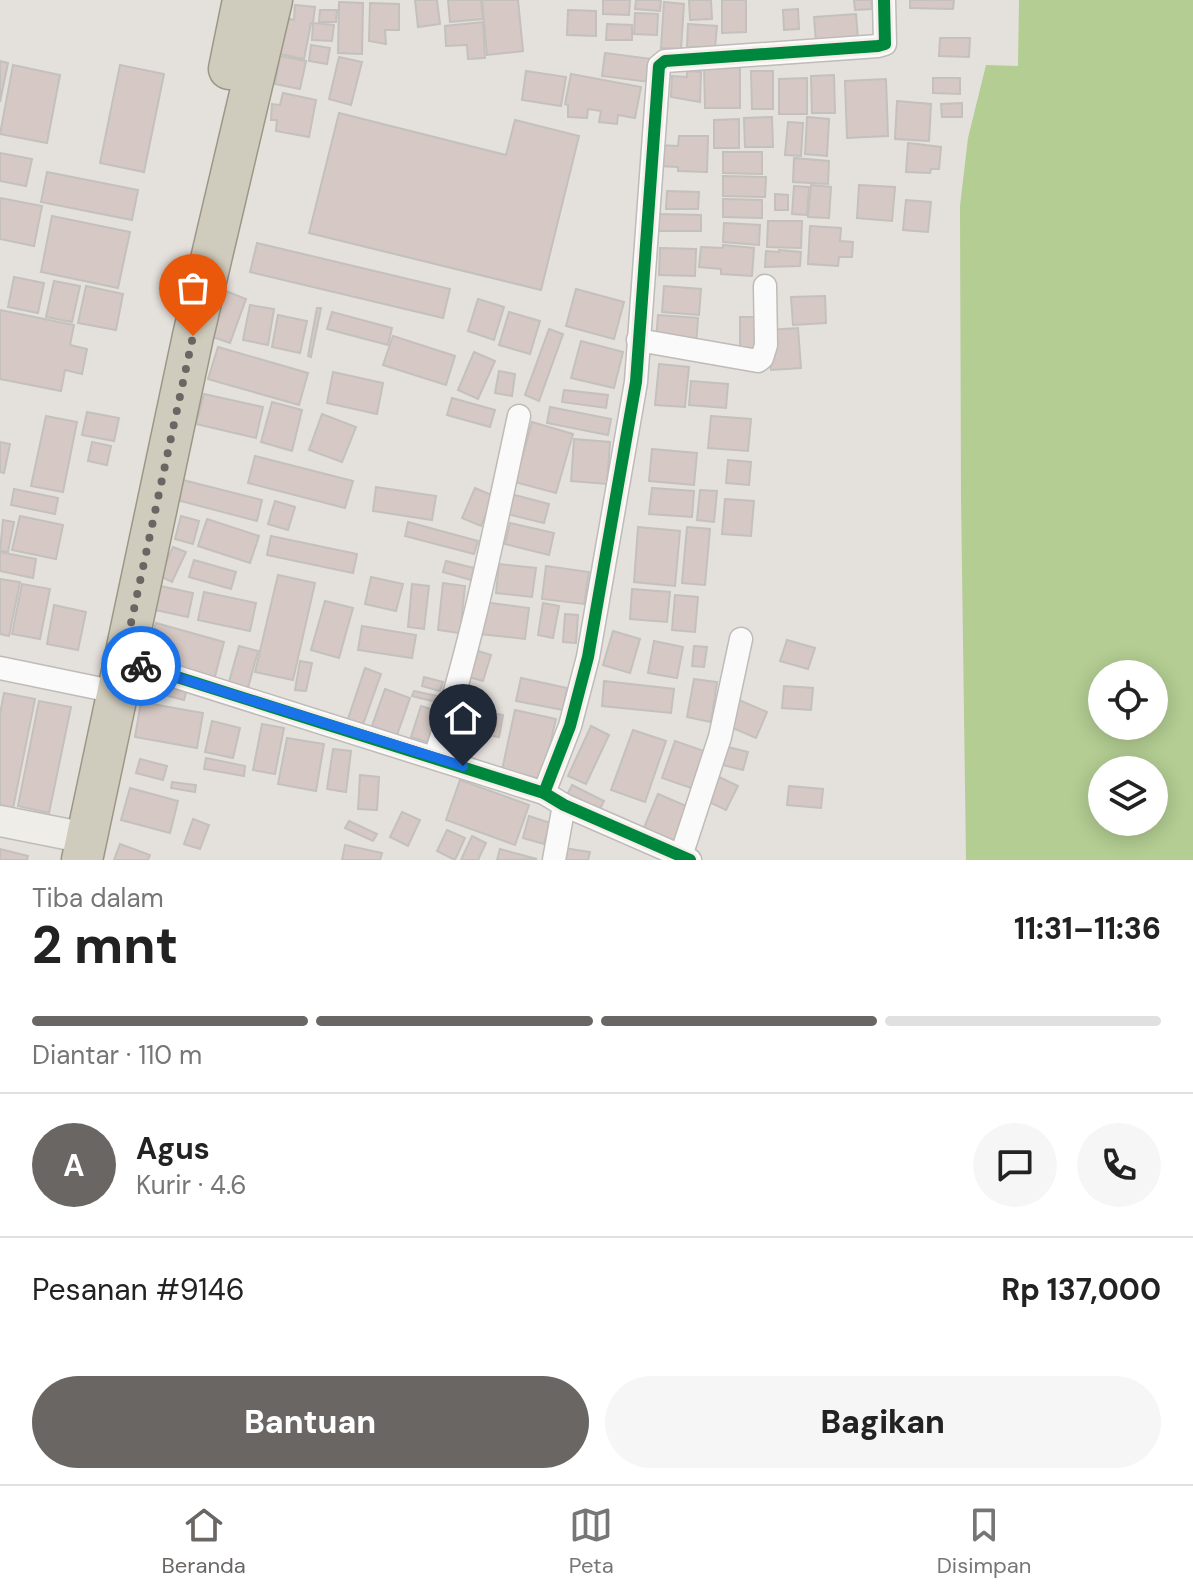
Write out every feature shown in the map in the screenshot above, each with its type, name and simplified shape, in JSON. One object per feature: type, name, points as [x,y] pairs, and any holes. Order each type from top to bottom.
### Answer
[{"type":"highway","points":[[74,848],[110,674],[171,327],[258,2]]},
{"type":"street","points":[[544,793],[573,716],[588,657],[629,427],[636,382],[659,66],[665,61],[885,44],[884,0]]},
{"type":"street","points":[[638,340],[758,361],[766,345],[765,286]]},
{"type":"street","points":[[435,757],[483,587],[519,416]]},
{"type":"street","points":[[0,668],[110,674],[435,757],[544,793],[564,805],[686,858],[720,737],[741,639]]},
{"type":"street","points":[[554,860],[564,805]]},
{"type":"street","points":[[0,821],[74,848]]},
{"type":"shaded area","points":[[1019,0],[1193,0],[1193,860],[966,860],[960,206],[968,138],[986,65],[1018,66]]},
{"type":"building","points":[[415,0],[437,0],[440,24],[418,27]]},
{"type":"building","points":[[448,0],[481,0],[483,19],[450,22]]},
{"type":"building","points":[[482,0],[518,0],[523,51],[487,55]]},
{"type":"building","points":[[603,0],[630,0],[629,15],[603,14]]},
{"type":"building","points":[[636,0],[661,0],[660,11],[635,9]]},
{"type":"building","points":[[689,0],[711,0],[712,19],[690,20]]},
{"type":"building","points":[[722,0],[746,0],[746,32],[722,33]]},
{"type":"building","points":[[854,0],[871,0],[872,9],[855,10]]},
{"type":"building","points":[[910,0],[954,0],[953,9],[910,8]]},
{"type":"building","points":[[339,2],[363,3],[362,54],[338,53]]},
{"type":"building","points":[[664,2],[684,4],[681,49],[661,48]]},
{"type":"building","points":[[370,3],[399,4],[399,30],[385,30],[386,44],[369,41]]},
{"type":"building","points":[[295,5],[315,7],[304,59],[270,52],[277,16],[294,20]]},
{"type":"building","points":[[798,9],[799,29],[784,30],[783,10]]},
{"type":"building","points":[[320,10],[337,10],[336,22],[319,22]]},
{"type":"building","points":[[568,10],[596,11],[596,36],[567,35]]},
{"type":"building","points":[[635,13],[658,14],[657,35],[634,34]]},
{"type":"building","points":[[856,14],[858,39],[816,42],[814,17]]},
{"type":"building","points":[[483,22],[485,58],[468,59],[467,45],[446,46],[445,26]]},
{"type":"building","points":[[313,23],[334,25],[332,41],[312,40]]},
{"type":"building","points":[[607,24],[632,25],[632,40],[606,40]]},
{"type":"building","points":[[688,24],[717,26],[715,48],[687,47]]},
{"type":"building","points":[[940,38],[970,38],[969,57],[939,56]]},
{"type":"building","points":[[311,45],[330,48],[327,64],[309,61]]},
{"type":"building","points":[[605,53],[652,59],[649,82],[602,76]]},
{"type":"building","points":[[280,56],[306,61],[300,89],[275,84]]},
{"type":"building","points":[[339,57],[362,62],[351,105],[329,99]]},
{"type":"building","points":[[0,61],[8,63],[0,102]]},
{"type":"building","points":[[13,65],[60,75],[47,143],[0,134]]},
{"type":"building","points":[[120,65],[164,74],[144,172],[100,163]]},
{"type":"building","points":[[704,65],[740,65],[740,108],[705,108]]},
{"type":"building","points":[[526,71],[566,77],[561,106],[522,100]]},
{"type":"building","points":[[687,71],[701,72],[700,102],[671,97],[672,76],[687,77]]},
{"type":"building","points":[[751,71],[773,71],[773,109],[752,109]]},
{"type":"building","points":[[571,74],[641,87],[635,118],[618,115],[617,124],[599,122],[601,111],[588,109],[587,118],[568,117],[568,105],[565,104]]},
{"type":"building","points":[[834,75],[835,113],[812,113],[811,76]]},
{"type":"building","points":[[807,78],[807,114],[779,114],[779,79]]},
{"type":"building","points":[[933,78],[960,78],[960,94],[933,93]]},
{"type":"building","points":[[886,79],[888,136],[847,138],[845,81]]},
{"type":"building","points":[[283,93],[316,100],[309,137],[276,131],[277,120],[271,120],[272,104],[280,105]]},
{"type":"building","points":[[897,101],[931,104],[929,141],[895,139]]},
{"type":"building","points":[[962,103],[962,117],[942,117],[941,104]]},
{"type":"building","points":[[339,113],[506,155],[515,120],[579,136],[541,290],[309,233]]},
{"type":"building","points":[[772,117],[773,147],[745,147],[744,118]]},
{"type":"building","points":[[807,117],[829,119],[827,156],[805,154]]},
{"type":"building","points":[[739,119],[739,148],[714,148],[714,120]]},
{"type":"building","points":[[788,122],[803,123],[801,156],[785,155]]},
{"type":"building","points":[[679,136],[708,136],[707,172],[678,171],[678,167],[659,166],[659,145],[678,146]]},
{"type":"building","points":[[908,143],[941,147],[939,169],[931,169],[930,173],[906,172]]},
{"type":"building","points":[[723,152],[762,152],[762,174],[723,173]]},
{"type":"building","points":[[0,153],[32,159],[26,186],[0,181]]},
{"type":"building","points":[[794,158],[829,161],[828,184],[793,182]]},
{"type":"building","points":[[47,172],[138,190],[132,220],[41,202]]},
{"type":"building","points":[[723,176],[766,177],[765,197],[723,196]]},
{"type":"building","points":[[811,185],[831,187],[829,218],[808,217]]},
{"type":"building","points":[[859,185],[895,187],[892,221],[857,218]]},
{"type":"building","points":[[794,186],[809,187],[807,215],[792,214]]},
{"type":"building","points":[[667,191],[699,192],[698,209],[666,209]]},
{"type":"building","points":[[775,194],[788,195],[788,210],[775,210]]},
{"type":"building","points":[[0,198],[42,206],[34,246],[0,239]]},
{"type":"building","points":[[723,199],[762,200],[762,218],[723,217]]},
{"type":"building","points":[[906,200],[931,202],[928,232],[903,230]]},
{"type":"building","points":[[657,214],[701,215],[701,231],[656,231]]},
{"type":"building","points":[[52,216],[130,232],[118,288],[41,272]]},
{"type":"building","points":[[768,221],[802,221],[801,248],[767,247]]},
{"type":"building","points":[[724,223],[760,225],[759,245],[723,242]]},
{"type":"building","points":[[810,226],[841,228],[840,241],[853,242],[852,257],[839,257],[838,266],[808,264]]},
{"type":"building","points":[[257,243],[450,289],[443,318],[250,272]]},
{"type":"building","points":[[723,245],[754,248],[752,276],[721,274],[721,269],[699,267],[701,247],[723,248]]},
{"type":"building","points":[[660,248],[696,249],[695,276],[659,275]]},
{"type":"building","points":[[766,251],[801,252],[800,266],[765,267]]},
{"type":"building","points":[[14,277],[44,283],[38,313],[8,307]]},
{"type":"building","points":[[54,281],[80,286],[72,322],[46,317]]},
{"type":"building","points":[[86,286],[123,294],[116,330],[78,323]]},
{"type":"building","points":[[664,286],[701,289],[699,315],[662,312]]},
{"type":"building","points":[[221,289],[246,299],[230,343],[204,334]]},
{"type":"building","points":[[576,289],[624,302],[614,339],[566,326]]},
{"type":"building","points":[[825,296],[826,323],[793,325],[791,297]]},
{"type":"building","points":[[478,299],[504,307],[494,340],[468,331]]},
{"type":"building","points":[[250,305],[274,309],[268,345],[243,340]]},
{"type":"building","points":[[317,308],[321,308],[311,357],[308,356]]},
{"type":"building","points":[[0,310],[74,325],[70,345],[87,349],[82,374],[65,370],[61,391],[0,379]]},
{"type":"building","points":[[332,312],[392,328],[388,345],[327,329]]},
{"type":"building","points":[[509,312],[540,321],[530,354],[499,345]]},
{"type":"building","points":[[278,315],[307,321],[300,353],[272,347]]},
{"type":"building","points":[[658,315],[698,318],[696,345],[656,341]]},
{"type":"building","points":[[740,317],[760,317],[760,349],[740,348]]},
{"type":"building","points":[[798,328],[801,368],[771,370],[768,330]]},
{"type":"building","points":[[549,329],[563,334],[539,401],[525,395]]},
{"type":"building","points":[[393,336],[455,356],[446,385],[383,365]]},
{"type":"building","points":[[581,341],[623,352],[614,388],[571,378]]},
{"type":"building","points":[[218,347],[308,373],[299,405],[208,379]]},
{"type":"building","points":[[474,352],[495,361],[478,399],[458,390]]},
{"type":"building","points":[[659,364],[689,367],[685,407],[655,405]]},
{"type":"building","points":[[499,371],[515,374],[512,396],[495,393]]},
{"type":"building","points":[[333,372],[383,383],[377,414],[327,403]]},
{"type":"building","points":[[691,381],[728,384],[726,408],[689,405]]},
{"type":"building","points":[[564,390],[608,395],[606,408],[562,402]]},
{"type":"building","points":[[204,394],[263,407],[256,438],[196,424]]},
{"type":"building","points":[[452,398],[495,410],[490,427],[447,415]]},
{"type":"building","points":[[272,402],[302,410],[292,451],[261,442]]},
{"type":"building","points":[[550,407],[611,419],[608,435],[547,423]]},
{"type":"building","points":[[87,412],[119,418],[114,441],[82,435]]},
{"type":"building","points":[[322,414],[356,427],[342,462],[309,450]]},
{"type":"building","points":[[46,416],[77,422],[63,492],[31,486]]},
{"type":"building","points":[[711,416],[751,419],[748,451],[708,448]]},
{"type":"building","points":[[532,422],[573,434],[556,493],[515,482]]},
{"type":"building","points":[[574,439],[610,442],[607,484],[571,481]]},
{"type":"building","points":[[0,442],[10,444],[4,473],[0,472]]},
{"type":"building","points":[[92,442],[111,446],[107,465],[88,461]]},
{"type":"building","points":[[652,449],[697,453],[694,485],[649,481]]},
{"type":"building","points":[[255,456],[353,481],[345,508],[248,483]]},
{"type":"building","points":[[728,460],[751,462],[749,485],[726,483]]},
{"type":"building","points":[[183,480],[262,500],[257,521],[177,500]]},
{"type":"building","points":[[376,487],[436,496],[432,520],[373,511]]},
{"type":"building","points":[[475,488],[494,496],[481,526],[462,518]]},
{"type":"building","points":[[652,488],[694,491],[692,517],[649,514]]},
{"type":"building","points":[[14,489],[58,498],[55,514],[11,505]]},
{"type":"building","points":[[700,490],[717,491],[714,522],[697,520]]},
{"type":"building","points":[[511,494],[549,504],[544,523],[507,514]]},
{"type":"building","points":[[725,499],[754,501],[751,536],[722,534]]},
{"type":"building","points":[[275,501],[295,507],[288,530],[268,524]]},
{"type":"building","points":[[20,516],[63,525],[56,559],[12,550]]},
{"type":"building","points":[[181,516],[199,521],[193,544],[175,539]]},
{"type":"building","points":[[207,519],[259,536],[250,563],[198,546]]},
{"type":"building","points":[[3,520],[14,522],[8,552],[0,551]]},
{"type":"building","points":[[408,522],[478,541],[474,554],[405,536]]},
{"type":"building","points":[[510,523],[554,533],[549,555],[505,544]]},
{"type":"building","points":[[638,527],[680,531],[675,586],[634,582]]},
{"type":"building","points":[[687,527],[710,529],[705,585],[682,583]]},
{"type":"building","points":[[271,536],[357,554],[353,573],[267,555]]},
{"type":"building","points":[[173,547],[186,552],[172,582],[160,576]]},
{"type":"building","points":[[0,552],[36,559],[33,578],[0,571]]},
{"type":"building","points":[[194,560],[236,572],[231,589],[189,577]]},
{"type":"building","points":[[446,561],[474,568],[471,580],[443,572]]},
{"type":"building","points":[[499,564],[536,568],[532,597],[496,593]]},
{"type":"building","points":[[546,566],[589,572],[584,604],[542,599]]},
{"type":"building","points":[[278,575],[315,583],[293,680],[255,672]]},
{"type":"building","points":[[371,577],[403,584],[396,611],[365,604]]},
{"type":"building","points":[[0,579],[20,582],[9,636],[0,634]]},
{"type":"building","points":[[443,583],[465,586],[460,633],[438,630]]},
{"type":"building","points":[[22,584],[50,589],[40,639],[12,634]]},
{"type":"building","points":[[151,584],[193,593],[188,617],[146,608]]},
{"type":"building","points":[[412,584],[429,586],[424,629],[408,627]]},
{"type":"building","points":[[632,589],[670,592],[667,622],[630,619]]},
{"type":"building","points":[[204,592],[256,603],[250,631],[198,620]]},
{"type":"building","points":[[675,595],[698,597],[695,632],[672,630]]},
{"type":"building","points":[[325,601],[353,608],[339,658],[311,650]]},
{"type":"building","points":[[483,602],[529,608],[525,639],[480,634]]},
{"type":"building","points":[[543,603],[559,606],[553,638],[538,635]]},
{"type":"building","points":[[54,605],[86,612],[78,650],[47,644]]},
{"type":"building","points":[[565,614],[578,615],[576,643],[563,642]]},
{"type":"building","points":[[156,623],[224,642],[214,680],[145,661]]},
{"type":"building","points":[[362,626],[416,635],[412,658],[358,650]]},
{"type":"building","points":[[613,631],[640,639],[630,673],[603,665]]},
{"type":"building","points":[[787,640],[815,648],[808,669],[780,661]]},
{"type":"building","points":[[654,641],[683,647],[677,678],[648,673]]},
{"type":"building","points":[[239,646],[258,651],[246,695],[227,689]]},
{"type":"building","points":[[694,646],[707,647],[704,667],[692,666]]},
{"type":"building","points":[[478,651],[491,655],[483,681],[469,677]]},
{"type":"building","points":[[300,661],[312,663],[306,691],[295,690]]},
{"type":"building","points":[[365,668],[381,674],[361,730],[346,725]]},
{"type":"building","points":[[424,677],[443,682],[440,691],[422,686]]},
{"type":"building","points":[[144,678],[187,689],[184,700],[141,689]]},
{"type":"building","points":[[521,678],[567,688],[563,710],[516,701]]},
{"type":"building","points":[[694,679],[717,682],[711,722],[687,717]]},
{"type":"building","points":[[604,681],[674,689],[671,713],[602,706]]},
{"type":"building","points":[[784,686],[813,688],[811,710],[782,708]]},
{"type":"building","points":[[460,688],[482,693],[467,750],[444,744]]},
{"type":"building","points":[[385,689],[410,698],[397,735],[372,726]]},
{"type":"building","points":[[414,691],[442,697],[440,703],[412,696]]},
{"type":"building","points":[[4,693],[35,699],[13,808],[0,806],[0,714]]},
{"type":"building","points":[[739,700],[767,712],[756,738],[728,726]]},
{"type":"building","points":[[39,701],[71,707],[49,813],[18,806]]},
{"type":"building","points":[[141,702],[203,713],[197,748],[135,737]]},
{"type":"building","points":[[421,706],[440,712],[430,743],[411,737]]},
{"type":"building","points":[[515,710],[556,719],[542,779],[502,770]]},
{"type":"building","points":[[485,712],[503,715],[499,737],[481,734]]},
{"type":"building","points":[[212,721],[240,728],[233,758],[205,752]]},
{"type":"building","points":[[262,724],[284,728],[275,774],[253,770]]},
{"type":"building","points":[[591,726],[609,735],[586,784],[568,776]]},
{"type":"building","points":[[633,730],[666,741],[645,802],[611,790]]},
{"type":"building","points":[[287,738],[324,744],[316,791],[278,784]]},
{"type":"building","points":[[675,741],[704,751],[691,788],[662,778]]},
{"type":"building","points":[[720,745],[748,752],[743,770],[715,763]]},
{"type":"building","points":[[333,749],[351,751],[346,792],[327,789]]},
{"type":"building","points":[[206,758],[245,766],[244,776],[204,769]]},
{"type":"building","points":[[140,759],[167,766],[163,780],[136,773]]},
{"type":"building","points":[[360,775],[379,777],[377,810],[358,809]]},
{"type":"building","points":[[719,777],[738,786],[726,810],[707,801]]},
{"type":"building","points":[[460,780],[529,805],[515,845],[446,820]]},
{"type":"building","points":[[172,782],[196,785],[195,792],[171,788]]},
{"type":"building","points":[[572,785],[604,801],[598,813],[566,797]]},
{"type":"building","points":[[789,786],[823,789],[821,808],[787,805]]},
{"type":"building","points":[[130,788],[178,801],[170,833],[121,820]]},
{"type":"building","points":[[658,794],[691,808],[676,843],[643,830]]},
{"type":"building","points":[[402,812],[420,820],[408,846],[390,837]]},
{"type":"building","points":[[529,816],[550,823],[544,844],[523,838]]},
{"type":"building","points":[[193,819],[209,825],[200,849],[184,844]]},
{"type":"building","points":[[349,821],[377,834],[373,841],[345,828]]},
{"type":"building","points":[[447,830],[465,838],[455,860],[437,851]]},
{"type":"building","points":[[472,836],[486,843],[478,860],[461,860]]},
{"type":"building","points":[[120,844],[150,855],[148,860],[114,860]]},
{"type":"building","points":[[345,845],[382,853],[380,860],[342,860]]},
{"type":"building","points":[[564,848],[590,852],[588,860],[563,860]]},
{"type":"building","points":[[0,849],[28,856],[27,860],[0,860]]},
{"type":"building","points":[[500,849],[537,859],[497,860]]},
{"type":"cycle path","points":[[544,793],[570,726],[588,657],[636,382],[659,66],[665,61],[885,44],[884,0]]},
{"type":"cycle path","points":[[123,660],[544,793],[564,805],[690,860]]},
{"type":"way so far","points":[[141,666],[123,660],[193,336]]},
{"type":"route","points":[[141,666],[463,766]]}]
